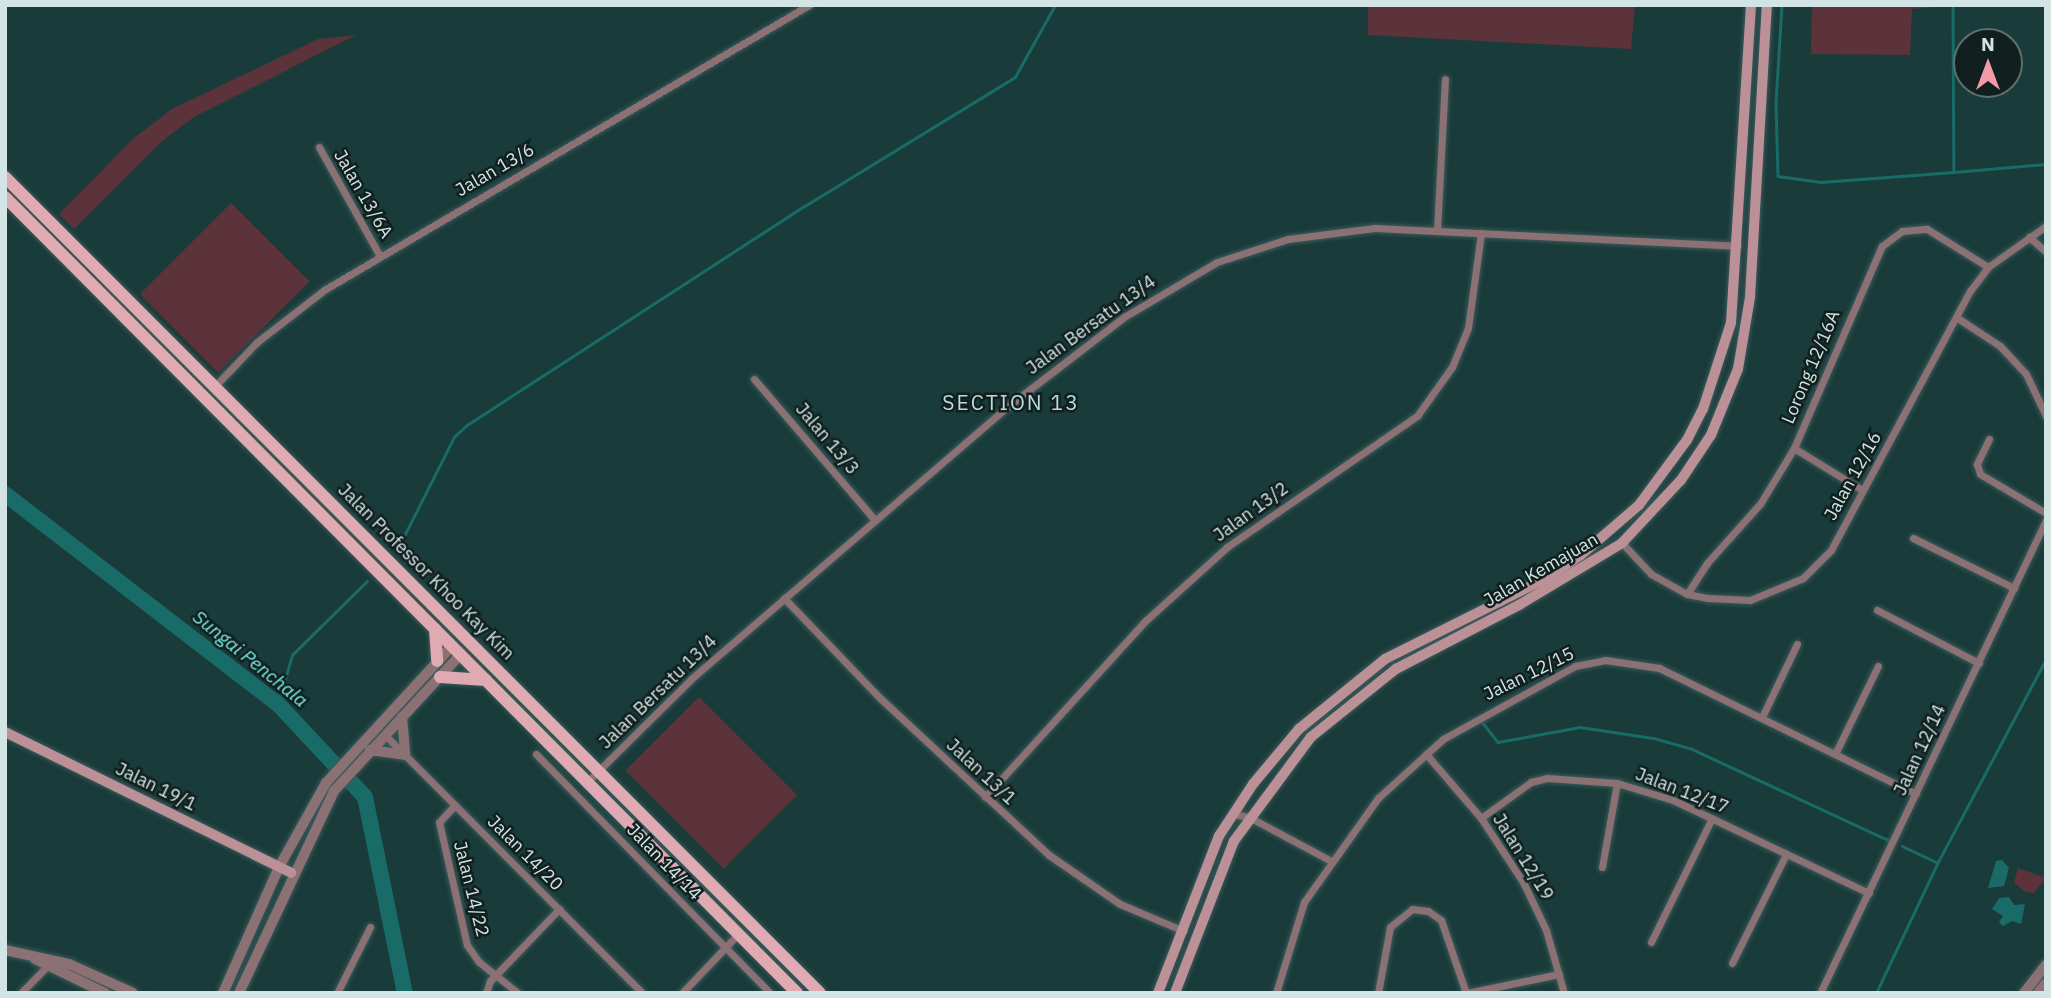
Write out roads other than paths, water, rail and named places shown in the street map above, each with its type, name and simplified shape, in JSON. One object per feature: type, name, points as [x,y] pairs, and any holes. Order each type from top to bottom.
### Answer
[{"type":"main road","name":"Jalan Kemajuan","points":[[1158,993],[1219,836],[1298,729],[1345,688],[1385,659],[1555,572],[1639,505],[1675,458],[1703,409],[1731,323],[1738,246],[1751,5]]},
{"type":"main road","name":"Jalan Kemajuan","points":[[1175,993],[1234,841],[1249,817],[1311,737],[1356,698],[1396,669],[1531,598],[1622,543],[1688,471],[1726,400],[1745,337],[1754,234],[1767,5]]},
{"type":"main road","name":"Jalan Professor Khoo Kay Kim","points":[[5,177],[820,993]]},
{"type":"main road","name":"Jalan Professor Khoo Kay Kim","points":[[5,197],[797,993]]},
{"type":"main road","points":[[1738,246],[1748,243],[1754,234]]},
{"type":"main road","points":[[440,612],[457,649],[474,651],[502,673]]},
{"type":"main road","points":[[435,629],[437,660]]},
{"type":"main road","points":[[440,677],[486,680]]},
{"type":"main road","name":"Jalan 19/1","points":[[5,732],[292,873]]},
{"type":"street","name":"Jalan 13/6","points":[[215,386],[292,312],[380,256],[809,5]]},
{"type":"street","points":[[1437,231],[1446,79]]},
{"type":"street","name":"Jalan 13/6A","points":[[318,147],[380,256]]},
{"type":"street","name":"Jalan 12/16","points":[[1622,543],[1651,574],[1687,594],[1749,600],[1803,578],[1831,550],[1955,317],[1988,267],[2046,226]]},
{"type":"street","name":"Jalan Bersatu 13/4","points":[[587,782],[692,678],[1080,348],[1134,310],[1217,262],[1314,234],[1374,228],[1738,246]]},
{"type":"street","name":"Lorong 12/16A","points":[[1687,594],[1707,563],[1760,504],[1794,448],[1886,242],[1908,230],[1934,230],[1988,267]]},
{"type":"street","name":"Jalan 13/2","points":[[985,797],[1144,622],[1227,547],[1417,416],[1452,367],[1468,328],[1481,233]]},
{"type":"street","points":[[2029,237],[2046,252]]},
{"type":"street","points":[[1955,317],[2000,346],[2026,374],[2046,416]]},
{"type":"street","name":"Jalan 13/3","points":[[754,379],[875,520]]},
{"type":"street","points":[[1989,439],[1977,471],[2046,513]]},
{"type":"street","points":[[1794,448],[1862,490]]},
{"type":"street","name":"Jalan 12/14","points":[[1820,993],[2046,520]]},
{"type":"street","points":[[1913,538],[2014,588]]},
{"type":"street","name":"Jalan 13/1","points":[[784,598],[985,797],[1096,889],[1184,930]]},
{"type":"street","points":[[1877,610],[1979,663]]},
{"type":"street","points":[[1762,717],[1797,644]]},
{"type":"street","points":[[223,993],[279,867],[327,783],[351,752],[437,660],[457,649]]},
{"type":"street","points":[[239,993],[292,873],[334,791],[440,677],[457,649]]},
{"type":"street","name":"Jalan 12/15","points":[[1276,993],[1304,902],[1378,799],[1426,754],[1498,706],[1575,666],[1605,660],[1659,668],[1916,794]]},
{"type":"street","points":[[1835,754],[1878,666]]},
{"type":"street","points":[[385,735],[387,715]]},
{"type":"street","points":[[370,750],[405,755],[401,718]]},
{"type":"street","points":[[365,740],[385,735]]},
{"type":"street","name":"Jalan 14/20","points":[[385,735],[642,993]]},
{"type":"street","name":"Jalan 14/14","points":[[536,754],[770,993]]},
{"type":"street","name":"Jalan 12/19","points":[[1426,754],[1480,818],[1538,910],[1564,993]]},
{"type":"street","name":"Jalan 12/17","points":[[1480,818],[1531,782],[1547,778],[1617,783],[1650,791],[1712,818],[1869,893]]},
{"type":"street","points":[[1602,867],[1617,783]]},
{"type":"street","name":"Jalan 14/22","points":[[455,805],[439,822],[463,929],[478,960],[498,973]]},
{"type":"street","points":[[1233,814],[1249,817],[1331,861]]},
{"type":"street","points":[[1651,942],[1712,818]]},
{"type":"street","points":[[1732,963],[1786,854]]},
{"type":"street","points":[[486,993],[498,973],[559,909]]},
{"type":"street","points":[[1378,993],[1390,928],[1412,909],[1429,911],[1441,920],[1466,993],[1559,974]]},
{"type":"street","points":[[337,993],[370,927]]},
{"type":"street","points":[[682,993],[737,935]]},
{"type":"street","points":[[5,950],[34,959],[69,964],[133,993]]},
{"type":"street","points":[[34,959],[45,968],[105,993]]},
{"type":"street","points":[[2024,993],[2046,965]]},
{"type":"street","points":[[21,993],[45,968]]},
{"type":"street","points":[[498,973],[518,993]]},
{"type":"street","points":[[2038,993],[2046,983]]},
{"type":"water","points":[[2002,860],[2009,868],[2004,886],[1988,888],[1996,861]]},
{"type":"water","points":[[2009,897],[2014,905],[2025,904],[2021,924],[2012,921],[2003,926],[1999,922],[2003,916],[1992,909],[1999,898]]},
{"type":"waterway","points":[[401,542],[454,437],[467,425],[803,207],[1015,77],[1055,5]]},
{"type":"waterway","points":[[1782,5],[1776,104],[1778,176],[1821,182],[1954,172]]},
{"type":"waterway","points":[[1953,5],[1954,172],[2046,164]]},
{"type":"waterway","name":"Sungai Penchala","points":[[5,494],[278,704],[365,797],[405,993]]},
{"type":"waterway","points":[[278,704],[292,655],[367,581]]},
{"type":"waterway","points":[[1876,993],[1938,862],[2046,659]]},
{"type":"waterway","points":[[1483,723],[1498,742],[1580,727],[1654,738],[1692,749],[1888,840]]},
{"type":"waterway","points":[[1902,846],[1937,862]]},
{"type":"district","name":"SECTION 13","points":[[1011,402]]}]
